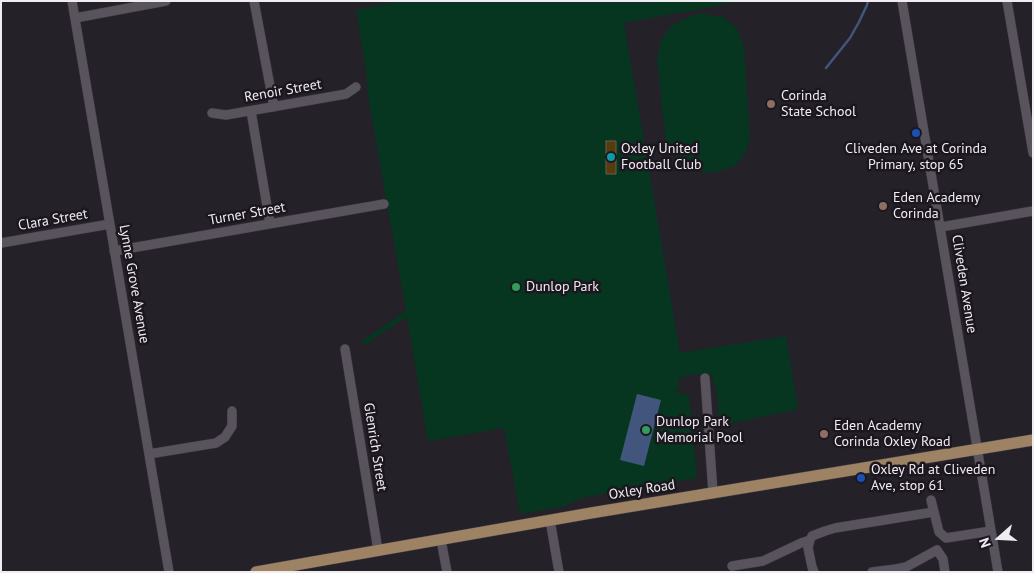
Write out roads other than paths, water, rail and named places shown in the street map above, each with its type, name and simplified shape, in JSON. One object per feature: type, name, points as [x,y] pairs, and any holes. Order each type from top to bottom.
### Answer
[{"type":"main road","name":"Oxley Road","points":[[256,572],[550,520],[1033,440]]},
{"type":"street","name":"Lynne Grove Avenue","points":[[72,1],[169,572]]},
{"type":"street","points":[[75,18],[166,1]]},
{"type":"street","points":[[254,1],[274,107]]},
{"type":"street","name":"Cliveden Avenue","points":[[902,1],[998,572]]},
{"type":"street","points":[[1007,1],[1033,153]]},
{"type":"street","name":"Renoir Street","points":[[212,113],[226,115],[346,94],[356,87]]},
{"type":"street","points":[[251,111],[270,224]]},
{"type":"street","name":"Turner Street","points":[[114,250],[384,204]]},
{"type":"street","points":[[940,227],[1033,211]]},
{"type":"street","name":"Clara Street","points":[[1,243],[110,224]]},
{"type":"street","name":"Glenrich Street","points":[[345,349],[378,550]]},
{"type":"street","points":[[705,378],[713,493]]},
{"type":"street","points":[[149,454],[216,443],[225,437],[232,426],[232,411]]},
{"type":"street","points":[[931,500],[939,532],[946,538]]},
{"type":"street","points":[[814,572],[808,548],[812,536],[825,531],[934,512]]},
{"type":"street","points":[[550,520],[559,572]]},
{"type":"street","points":[[872,572],[896,570],[906,567],[938,550],[946,538],[991,531]]},
{"type":"street","points":[[441,540],[446,572]]},
{"type":"street","points":[[732,566],[763,561],[801,542],[810,540]]},
{"type":"street","points":[[938,550],[943,559],[945,572]]},
{"type":"water","points":[[637,394],[661,400],[644,466],[620,460]]},
{"type":"waterway","points":[[826,68],[850,38],[868,1]]},
{"type":"place","name":"Corinda State School","points":[[771,104]]},
{"type":"place","name":"Cliveden Ave at Corinda Primary, stop 65","points":[[916,133]]},
{"type":"place","name":"Oxley United Football Club","points":[[611,157]]},
{"type":"place","name":"Eden Academy Corinda","points":[[883,206]]},
{"type":"place","name":"Dunlop Park","points":[[516,287]]},
{"type":"place","name":"Dunlop Park Memorial Pool","points":[[646,430]]},
{"type":"place","name":"Eden Academy Corinda Oxley Road","points":[[824,434]]},
{"type":"place","name":"Oxley Rd at Cliveden Ave, stop 61","points":[[861,478]]}]
